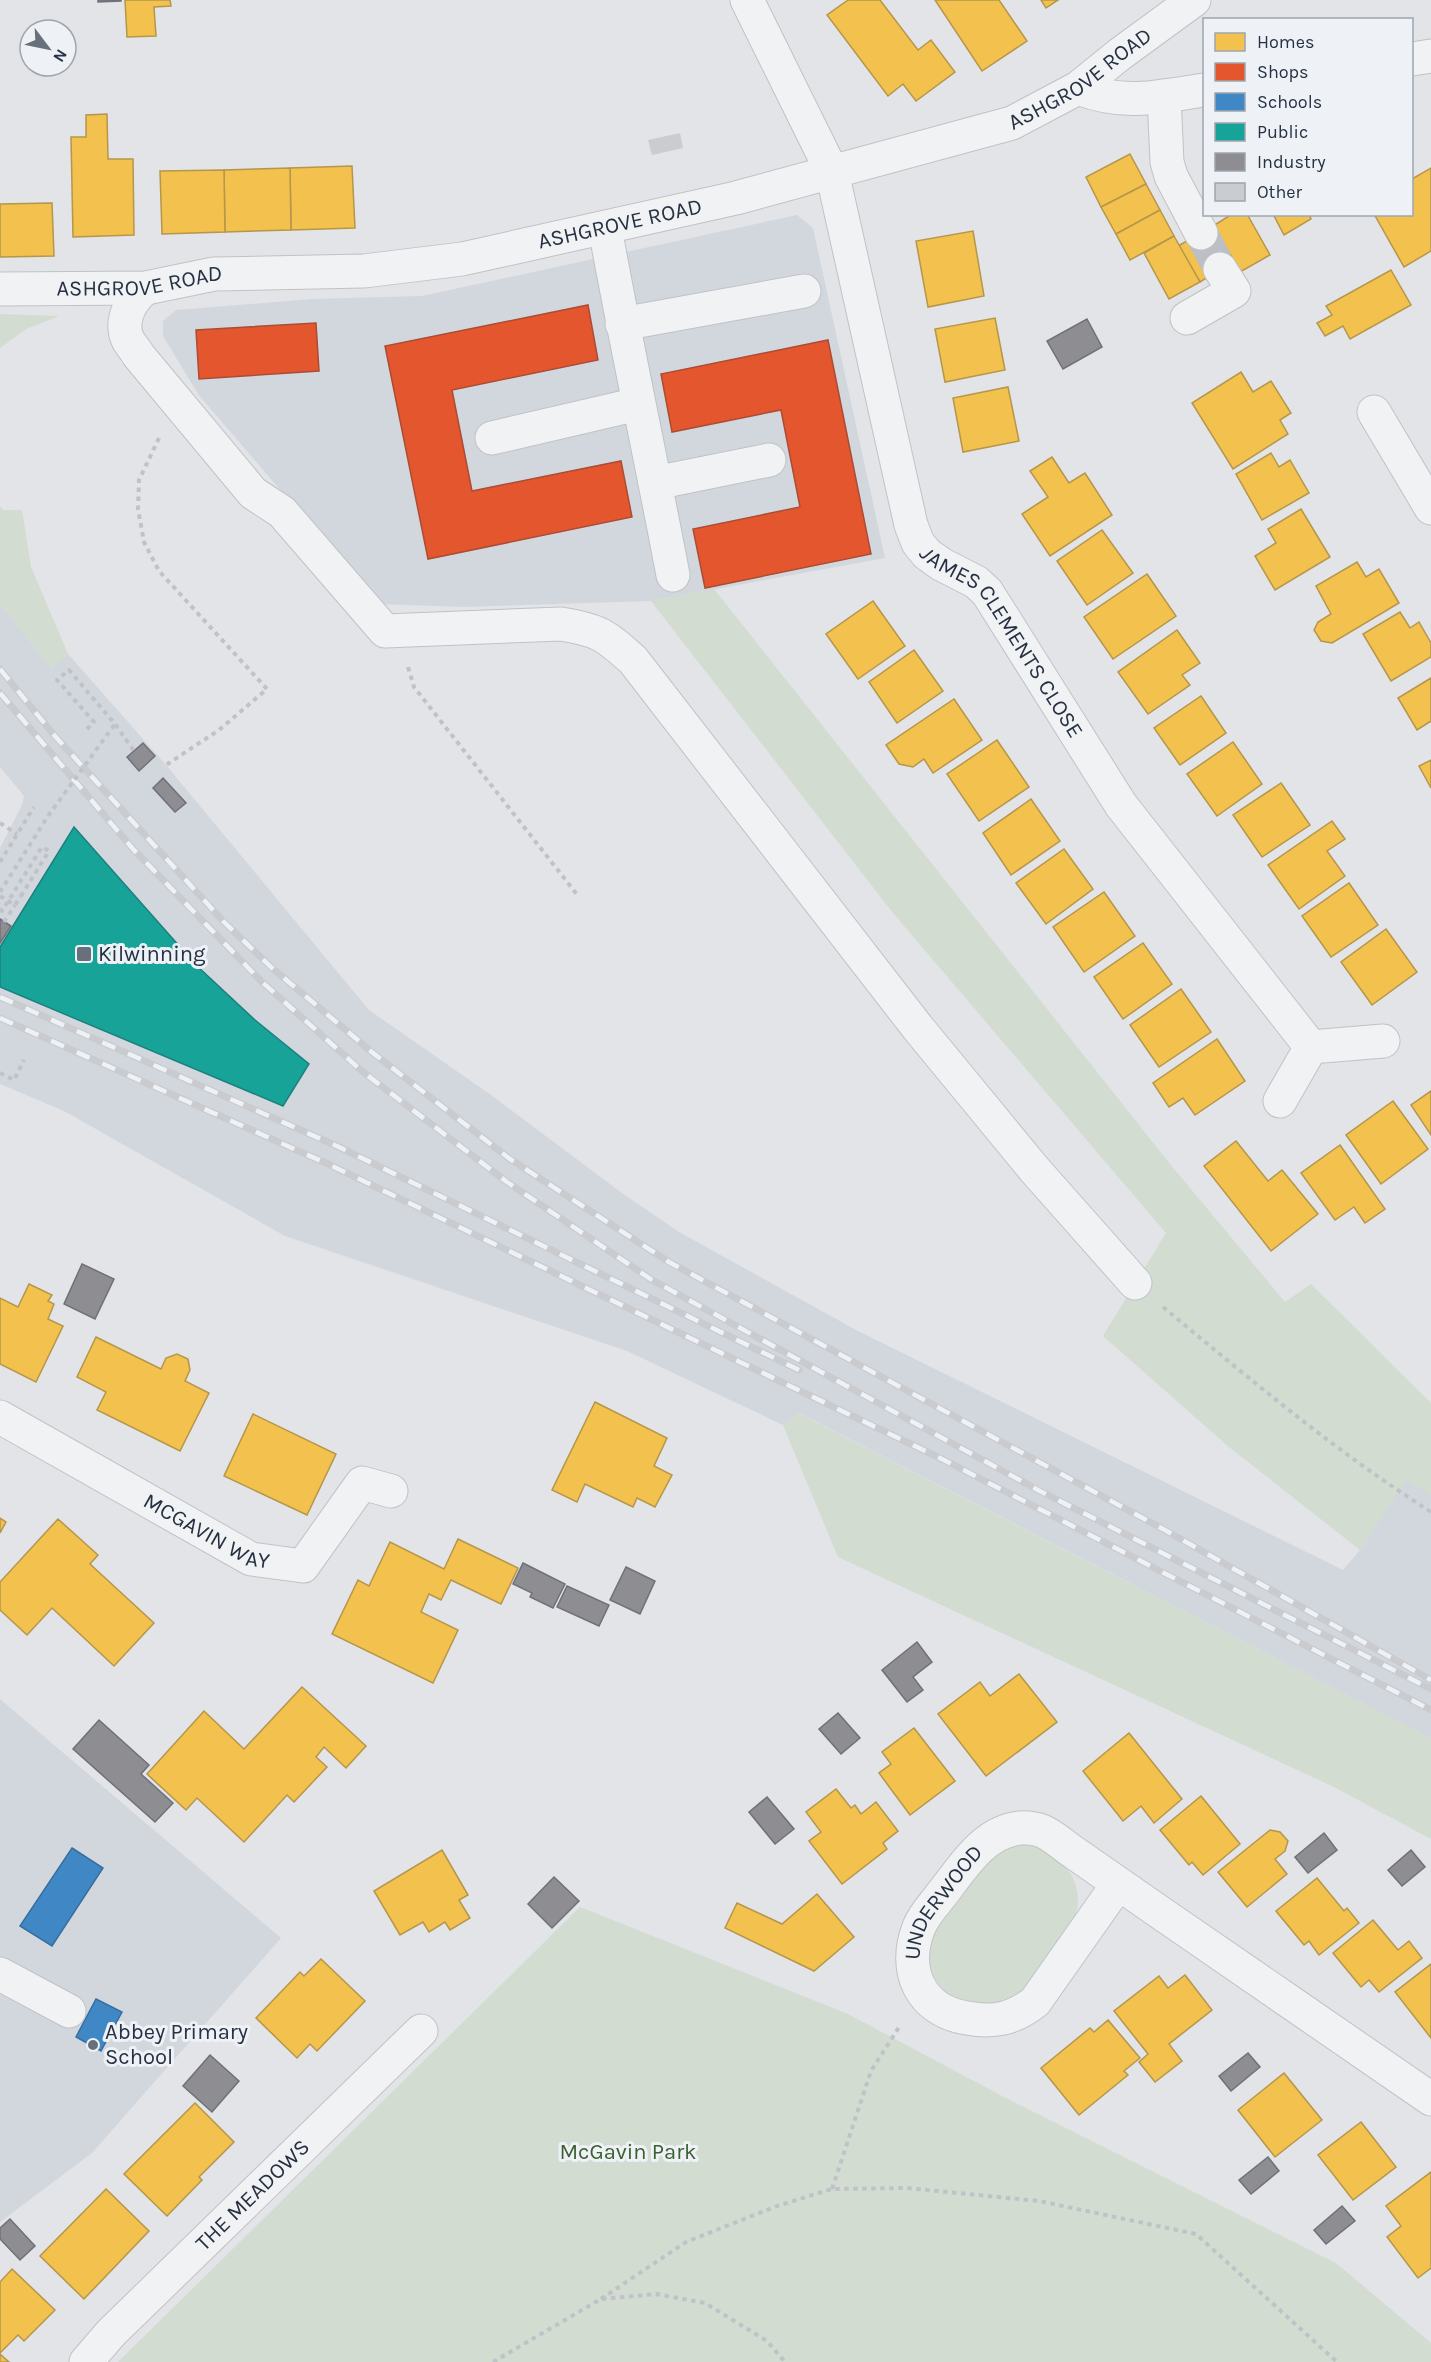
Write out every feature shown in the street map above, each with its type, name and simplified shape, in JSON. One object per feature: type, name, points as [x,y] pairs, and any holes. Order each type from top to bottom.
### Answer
[{"type":"street","name":"JAMES CLEMENTS CLOSE","points":[[747,0],[832,172],[911,525],[918,543],[927,554],[941,564],[976,582],[987,592],[1121,805],[1311,1047]]},
{"type":"street","name":"ASHGROVE ROAD","points":[[0,289],[146,288],[214,274],[364,271],[462,259],[736,198],[1012,123],[1078,88],[1194,0]]},
{"type":"street","points":[[1413,59],[1431,56]]},
{"type":"street","points":[[1078,88],[1102,97],[1123,99],[1203,90]]},
{"type":"street","points":[[1164,96],[1167,162],[1171,176],[1201,233]]},
{"type":"street","points":[[604,228],[673,575]]},
{"type":"street","points":[[1186,318],[1234,291],[1220,269]]},
{"type":"street","points":[[146,288],[136,296],[129,307],[125,323],[127,338],[253,493],[282,512],[385,631],[561,624],[586,628],[608,637],[633,660],[918,1028],[1034,1169],[1135,1283]]},
{"type":"street","points":[[622,324],[804,291]]},
{"type":"street","points":[[492,438],[638,404]]},
{"type":"street","points":[[1374,412],[1431,508]]},
{"type":"street","points":[[656,483],[769,460]]},
{"type":"street","points":[[1280,1101],[1311,1047],[1383,1041]]},
{"type":"street","name":"MCGAVIN WAY","points":[[0,1418],[251,1559],[303,1566],[362,1483],[391,1491]]},
{"type":"street","name":"UNDERWOOD","points":[[1119,1884],[1035,2002],[1021,2013],[1004,2019],[983,2021],[963,2018],[943,2012],[921,1992],[914,1970],[914,1943],[920,1925],[966,1861],[982,1844],[999,1835],[1021,1828],[1042,1831],[1119,1884],[1431,2099]]},
{"type":"street","points":[[0,1974],[69,2011]]},
{"type":"street","name":"THE MEADOWS","points":[[86,2362],[111,2333],[421,2031]]},
{"type":"path","points":[[166,765],[219,730],[267,689],[159,571],[144,542],[138,509],[139,480],[162,434],[186,411]]},
{"type":"path","points":[[403,630],[406,660],[414,687],[579,897]]},
{"type":"path","points":[[87,729],[94,722],[57,680],[69,670],[115,724],[134,751]]},
{"type":"path","points":[[15,905],[0,894],[48,816],[115,724]]},
{"type":"path","points":[[0,862],[34,807]]},
{"type":"path","points":[[0,823],[17,834]]},
{"type":"path","points":[[4,922],[9,915],[49,851],[42,847],[1,910],[9,915]]},
{"type":"path","points":[[0,1073],[14,1080],[24,1060]]},
{"type":"path","points":[[1135,1283],[1294,1416],[1383,1482],[1431,1512]]},
{"type":"path","points":[[832,2189],[872,2072],[921,1992]]},
{"type":"path","points":[[493,2362],[601,2299],[686,2242],[777,2206],[832,2189],[908,2188],[1039,2202],[1196,2234],[1337,2362]]},
{"type":"path","points":[[601,2299],[656,2294],[705,2303],[766,2341],[785,2362]]},
{"type":"shaded area","points":[[797,215],[813,228],[885,558],[651,601],[465,607],[378,604],[198,394],[163,336],[163,321],[176,310],[313,299],[422,296]]},
{"type":"shaded area","points":[[0,603],[51,669],[68,654],[166,765],[369,1010],[491,1095],[622,1193],[679,1232],[858,1331],[1343,1570],[1360,1550],[1407,1479],[1431,1495],[1431,1738],[799,1413],[783,1425],[627,1351],[285,1236],[64,1111],[0,1084],[0,848],[22,805],[24,796],[0,767]]},
{"type":"shaded area","name":"Abbey Primary School","points":[[0,1699],[281,1938],[92,2153],[0,2222]]},
{"type":"green space","points":[[0,314],[59,316],[26,329],[0,348]]},
{"type":"green space","points":[[0,506],[3,510],[22,510],[31,567],[68,654],[51,669],[0,603]]},
{"type":"green space","points":[[714,589],[1170,1164],[1285,1302],[1311,1284],[1431,1403],[1431,1495],[1407,1480],[1360,1550],[1229,1447],[1103,1336],[1166,1233],[893,913],[651,601]]},
{"type":"green space","points":[[798,1413],[1431,1738],[1431,1839],[1332,1786],[838,1557],[783,1425]]},
{"type":"green space","points":[[1019,1843],[1044,1850],[1064,1865],[1072,1875],[1078,1900],[1074,1920],[1032,1981],[1014,1999],[990,2007],[958,2002],[943,1989],[931,1970],[930,1944],[948,1908],[985,1856]]},
{"type":"green space","name":"McGavin Park","points":[[580,1907],[848,2014],[1002,2096],[1336,2263],[1431,2343],[1431,2362],[118,2362]]},
{"type":"building: Homes","points":[[125,0],[170,0],[171,6],[154,7],[156,36],[127,37]]},
{"type":"building: Homes","points":[[848,0],[880,0],[918,50],[931,40],[955,72],[916,101],[903,84],[888,96],[827,15]]},
{"type":"building: Homes","points":[[935,0],[999,0],[1027,41],[982,71]]},
{"type":"building: Homes","points":[[1041,0],[1058,0],[1046,8]]},
{"type":"building: Homes","points":[[107,114],[108,159],[133,159],[134,235],[73,237],[71,137],[86,137],[86,115]]},
{"type":"building: Homes","points":[[1130,154],[1146,184],[1101,207],[1086,177]]},
{"type":"building: Homes","points":[[352,166],[355,228],[291,230],[290,168]]},
{"type":"building: Homes","points":[[290,168],[291,230],[225,232],[224,170]]},
{"type":"building: Homes","points":[[1431,168],[1431,251],[1404,267],[1375,216],[1413,216],[1413,178]]},
{"type":"building: Homes","points":[[224,170],[225,232],[162,234],[160,171]]},
{"type":"building: Homes","points":[[1146,184],[1160,210],[1116,234],[1101,207]]},
{"type":"building: Homes","points":[[52,203],[54,256],[0,257],[0,204]]},
{"type":"building: Homes","points":[[1160,210],[1174,236],[1130,260],[1116,234]]},
{"type":"building: Homes","points":[[1229,216],[1248,216],[1270,255],[1240,272],[1213,226]]},
{"type":"building: Homes","points":[[1274,216],[1310,216],[1311,219],[1284,235]]},
{"type":"building: Homes","points":[[1213,226],[1234,261],[1200,282],[1178,246]]},
{"type":"building: Homes","points":[[973,231],[984,296],[928,307],[916,241]]},
{"type":"building: Homes","points":[[1174,236],[1200,282],[1169,299],[1144,253]]},
{"type":"building: Homes","points":[[1391,270],[1411,305],[1350,339],[1343,326],[1325,336],[1317,323],[1332,315],[1326,306]]},
{"type":"building: Homes","points":[[995,318],[1005,370],[945,382],[935,329]]},
{"type":"building: Homes","points":[[1241,372],[1253,392],[1271,381],[1291,413],[1280,420],[1288,434],[1233,469],[1192,403]]},
{"type":"building: Homes","points":[[1008,387],[1019,441],[963,452],[953,398]]},
{"type":"building: Homes","points":[[1271,453],[1279,467],[1290,460],[1309,493],[1262,520],[1236,474]]},
{"type":"building: Homes","points":[[1052,457],[1069,483],[1085,473],[1112,515],[1050,556],[1022,514],[1048,497],[1030,471]]},
{"type":"building: Homes","points":[[1301,509],[1330,557],[1275,590],[1255,556],[1276,543],[1268,529]]},
{"type":"building: Homes","points":[[1102,530],[1133,573],[1087,605],[1057,561]]},
{"type":"building: Homes","points":[[1357,562],[1366,577],[1379,569],[1399,603],[1332,643],[1321,641],[1314,630],[1318,622],[1331,614],[1316,586]]},
{"type":"building: Homes","points":[[1147,574],[1176,616],[1113,659],[1084,617]]},
{"type":"building: Homes","points":[[873,601],[905,646],[858,679],[826,634]]},
{"type":"building: Homes","points":[[1400,612],[1410,628],[1419,622],[1431,643],[1431,657],[1391,681],[1363,634]]},
{"type":"building: Homes","points":[[1177,630],[1200,663],[1182,675],[1190,685],[1148,714],[1118,672]]},
{"type":"building: Homes","points":[[914,650],[943,691],[897,723],[869,682]]},
{"type":"building: Homes","points":[[1431,678],[1431,721],[1417,730],[1398,698]]},
{"type":"building: Homes","points":[[1201,696],[1226,733],[1180,765],[1154,728]]},
{"type":"building: Homes","points":[[954,699],[982,740],[933,773],[924,759],[913,767],[899,764],[886,745]]},
{"type":"building: Homes","points":[[997,740],[1029,787],[979,821],[947,774]]},
{"type":"building: Homes","points":[[1233,742],[1262,784],[1217,816],[1187,774]]},
{"type":"building: Homes","points":[[1431,760],[1431,788],[1419,766]]},
{"type":"building: Homes","points":[[1281,783],[1310,825],[1262,857],[1233,815]]},
{"type":"building: Homes","points":[[1031,799],[1060,841],[1011,875],[983,833]]},
{"type":"building: Homes","points":[[1332,821],[1345,839],[1327,851],[1345,876],[1299,909],[1268,865]]},
{"type":"building: Homes","points":[[1064,849],[1093,889],[1046,924],[1016,883]]},
{"type":"building: Homes","points":[[1349,883],[1378,925],[1331,957],[1302,916]]},
{"type":"building: Homes","points":[[1104,892],[1135,936],[1084,972],[1053,927]]},
{"type":"building: Homes","points":[[1386,929],[1417,972],[1372,1005],[1341,962]]},
{"type":"building: Homes","points":[[1143,943],[1172,984],[1123,1019],[1094,977]]},
{"type":"building: Homes","points":[[1181,989],[1211,1032],[1159,1067],[1130,1025]]},
{"type":"building: Homes","points":[[1217,1039],[1245,1081],[1195,1115],[1183,1098],[1169,1107],[1153,1083]]},
{"type":"building: Homes","points":[[1431,1091],[1431,1135],[1411,1105]]},
{"type":"building: Homes","points":[[1393,1101],[1428,1149],[1381,1184],[1346,1135]]},
{"type":"building: Homes","points":[[1236,1141],[1268,1181],[1282,1170],[1318,1214],[1271,1251],[1204,1166]]},
{"type":"building: Homes","points":[[1340,1145],[1385,1209],[1365,1223],[1354,1207],[1335,1220],[1301,1173]]},
{"type":"building: Homes","points":[[29,1284],[52,1295],[48,1301],[54,1304],[48,1319],[63,1326],[36,1382],[0,1364],[0,1298],[18,1307]]},
{"type":"building: Homes","points":[[96,1337],[161,1369],[166,1358],[177,1354],[188,1359],[190,1370],[185,1381],[209,1393],[180,1451],[97,1410],[106,1392],[77,1377]]},
{"type":"building: Homes","points":[[595,1402],[667,1438],[654,1466],[672,1475],[655,1507],[637,1498],[633,1507],[585,1484],[577,1502],[552,1490]]},
{"type":"building: Homes","points":[[253,1414],[336,1454],[307,1515],[224,1476]]},
{"type":"building: Homes","points":[[0,1518],[6,1522],[0,1533]]},
{"type":"building: Homes","points":[[58,1519],[98,1555],[90,1564],[154,1623],[114,1666],[52,1608],[27,1635],[0,1610],[0,1582]]},
{"type":"building: Homes","points":[[458,1539],[518,1568],[501,1604],[451,1580],[441,1600],[429,1594],[421,1612],[458,1630],[433,1683],[332,1634],[358,1580],[369,1586],[390,1542],[444,1569]]},
{"type":"building: Homes","points":[[1019,1674],[1057,1722],[986,1776],[938,1714],[980,1682],[990,1696]]},
{"type":"building: Homes","points":[[302,1687],[366,1746],[346,1768],[324,1747],[316,1757],[327,1767],[294,1802],[287,1795],[244,1842],[197,1798],[186,1810],[147,1774],[204,1711],[244,1749]]},
{"type":"building: Homes","points":[[914,1728],[955,1781],[910,1815],[879,1773],[891,1764],[882,1752]]},
{"type":"building: Homes","points":[[1129,1733],[1182,1799],[1154,1823],[1141,1806],[1123,1821],[1083,1771]]},
{"type":"building: Homes","points":[[836,1789],[851,1808],[855,1805],[861,1814],[876,1802],[898,1831],[883,1843],[887,1849],[842,1884],[809,1841],[821,1832],[806,1812]]},
{"type":"building: Homes","points":[[1201,1796],[1240,1844],[1203,1875],[1192,1862],[1189,1865],[1160,1830]]},
{"type":"building: Homes","points":[[1270,1830],[1280,1832],[1288,1841],[1285,1851],[1275,1859],[1287,1874],[1247,1907],[1218,1872]]},
{"type":"building: Homes","points":[[442,1850],[468,1895],[459,1900],[470,1918],[450,1930],[445,1922],[429,1932],[423,1922],[400,1935],[374,1891]]},
{"type":"building: Homes","points":[[1317,1878],[1344,1911],[1347,1908],[1359,1923],[1319,1955],[1309,1941],[1304,1945],[1276,1911]]},
{"type":"building: Homes","points":[[817,1894],[854,1937],[814,1971],[725,1928],[737,1903],[782,1924]]},
{"type":"building: Homes","points":[[1373,1920],[1398,1950],[1409,1941],[1422,1958],[1379,1992],[1369,1980],[1361,1987],[1333,1953]]},
{"type":"building: Homes","points":[[321,1959],[365,2001],[317,2051],[310,2044],[297,2058],[256,2018],[300,1972],[304,1976]]},
{"type":"building: Homes","points":[[1431,1964],[1431,2038],[1395,1992]]},
{"type":"building: Homes","points":[[1185,1975],[1212,2010],[1169,2044],[1182,2061],[1155,2082],[1139,2062],[1148,2054],[1114,2011],[1159,1976],[1168,1988]]},
{"type":"building: Homes","points":[[1108,2020],[1140,2058],[1124,2071],[1128,2075],[1079,2115],[1041,2068],[1090,2028],[1094,2032]]},
{"type":"building: Homes","points":[[1284,2073],[1322,2120],[1275,2157],[1238,2110]]},
{"type":"building: Homes","points":[[195,2103],[234,2142],[199,2177],[202,2180],[167,2216],[124,2174]]},
{"type":"building: Homes","points":[[1361,2122],[1396,2167],[1353,2200],[1318,2155]]},
{"type":"building: Homes","points":[[1431,2172],[1431,2268],[1418,2278],[1387,2237],[1401,2226],[1386,2206]]},
{"type":"building: Homes","points":[[106,2189],[149,2231],[84,2299],[40,2256]]},
{"type":"building: Homes","points":[[12,2269],[55,2310],[24,2341],[18,2335],[0,2353],[0,2282]]},
{"type":"building: Homes","points":[[0,2354],[9,2362],[0,2362]]},
{"type":"building: Shops","points":[[588,305],[598,360],[452,390],[472,491],[621,461],[632,517],[428,559],[385,346]]},
{"type":"building: Shops","points":[[316,323],[319,371],[199,379],[196,330]]},
{"type":"building: Shops","points":[[828,340],[871,554],[705,588],[693,529],[800,507],[781,410],[672,432],[661,374]]},
{"type":"building: Schools","points":[[72,1848],[103,1868],[52,1946],[20,1926]]},
{"type":"building: Schools","points":[[96,1999],[122,2012],[101,2051],[76,2037]]},
{"type":"building: Public","points":[[74,827],[196,965],[255,1020],[309,1064],[283,1106],[0,987],[0,947]]},
{"type":"building: Industry","points":[[98,0],[121,0],[121,1],[98,2]]},
{"type":"building: Industry","points":[[1087,319],[1102,347],[1063,369],[1047,341]]},
{"type":"building: Industry","points":[[143,743],[155,756],[139,771],[127,757]]},
{"type":"building: Industry","points":[[163,778],[186,803],[175,812],[153,788]]},
{"type":"building: Industry","points":[[0,919],[11,926],[0,943]]},
{"type":"building: Industry","points":[[82,1264],[114,1279],[95,1319],[64,1304]]},
{"type":"building: Industry","points":[[523,1563],[565,1584],[553,1608],[530,1597],[532,1593],[513,1584]]},
{"type":"building: Industry","points":[[626,1567],[655,1581],[640,1614],[610,1600]]},
{"type":"building: Industry","points":[[567,1586],[609,1605],[599,1626],[557,1607]]},
{"type":"building: Industry","points":[[917,1642],[932,1662],[913,1677],[923,1690],[907,1702],[882,1670]]},
{"type":"building: Industry","points":[[838,1713],[860,1738],[841,1754],[819,1729]]},
{"type":"building: Industry","points":[[99,1720],[149,1765],[141,1774],[173,1803],[155,1822],[73,1749]]},
{"type":"building: Industry","points":[[767,1797],[794,1829],[775,1844],[749,1812]]},
{"type":"building: Industry","points":[[1324,1833],[1337,1850],[1308,1873],[1295,1857]]},
{"type":"building: Industry","points":[[1411,1850],[1425,1867],[1402,1886],[1388,1870]]},
{"type":"building: Industry","points":[[554,1877],[579,1901],[552,1928],[528,1904]]},
{"type":"building: Industry","points":[[1248,2053],[1260,2067],[1231,2091],[1219,2076]]},
{"type":"building: Industry","points":[[210,2055],[239,2081],[212,2112],[183,2086]]},
{"type":"building: Industry","points":[[1268,2157],[1279,2171],[1251,2194],[1239,2180]]},
{"type":"building: Industry","points":[[1342,2206],[1355,2221],[1326,2244],[1314,2230]]},
{"type":"building: Industry","points":[[10,2219],[35,2246],[20,2260],[0,2239],[0,2228]]},
{"type":"building: Other","points":[[680,133],[683,148],[652,155],[648,140]]},
{"type":"tunnel","points":[[1201,233],[1220,269]]},
{"type":"railway","points":[[0,669],[54,735],[223,921],[271,967],[373,1053],[510,1159],[669,1262],[1163,1529],[1431,1680]]},
{"type":"railway","points":[[0,693],[133,849],[261,981],[363,1072],[507,1182],[652,1280],[1038,1490],[1431,1689]]},
{"type":"railway","points":[[0,997],[339,1147],[799,1370]]},
{"type":"railway","points":[[0,1018],[328,1164],[944,1460],[1431,1710]]},
{"type":"place","name":"Kilwinning","points":[[84,954]]},
{"type":"place","name":"Abbey Primary School","points":[[93,2045]]}]
